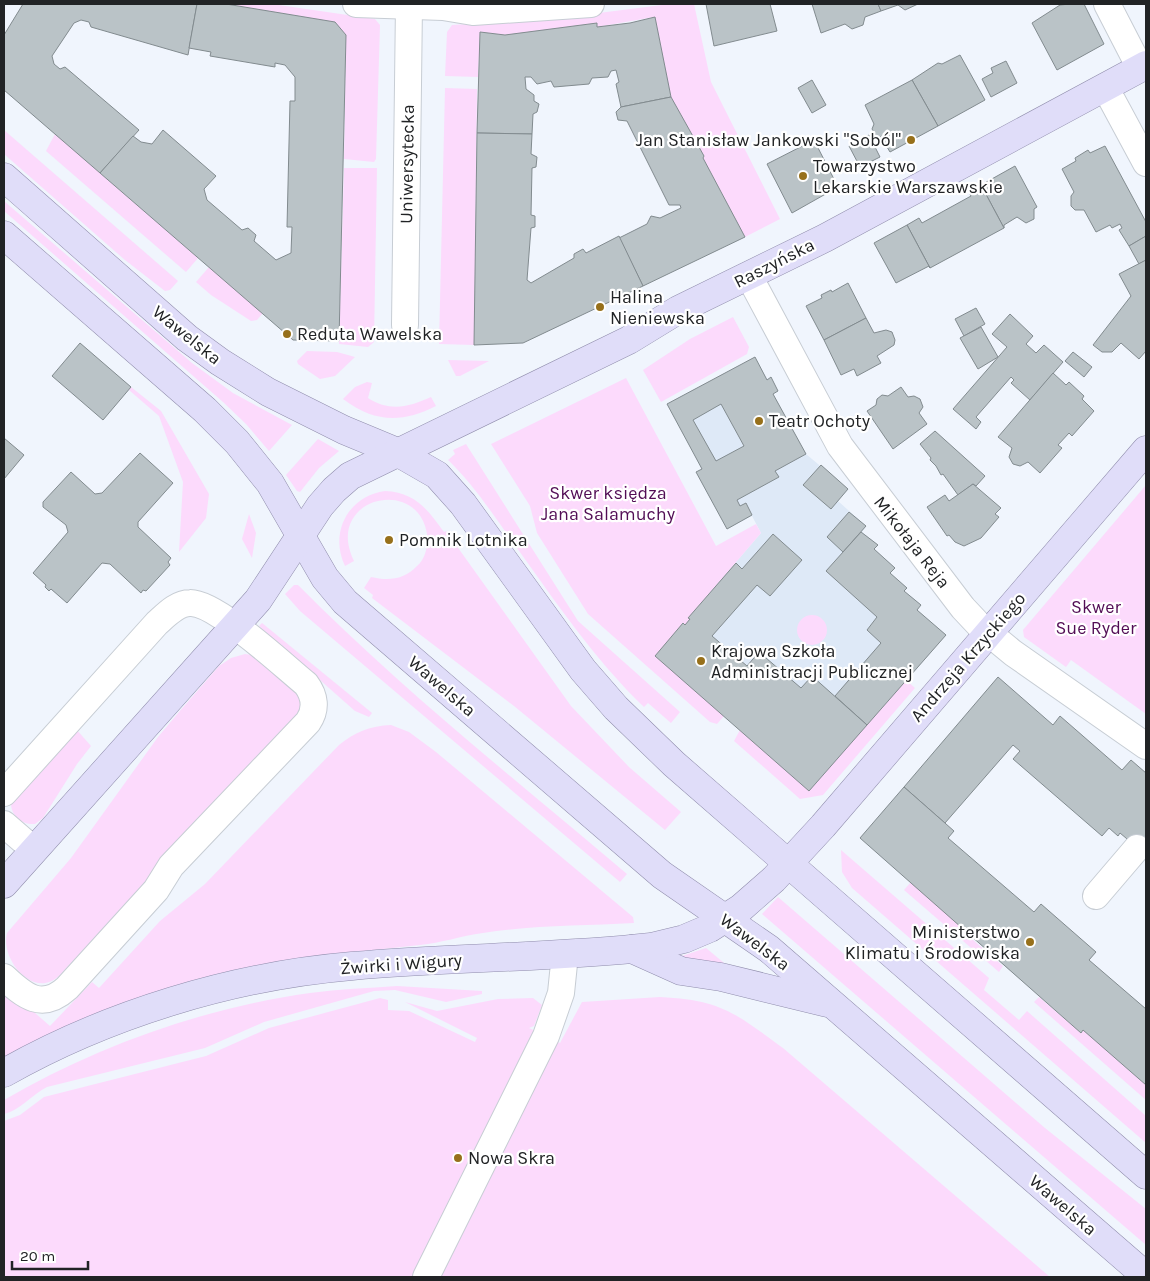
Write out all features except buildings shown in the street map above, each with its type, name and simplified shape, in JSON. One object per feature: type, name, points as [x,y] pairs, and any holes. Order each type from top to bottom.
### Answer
[{"type":"main road","name":"Raszyńska","points":[[300,536],[326,498],[341,483],[397,452],[620,344],[678,310],[749,276],[1143,67]]},
{"type":"main road","name":"Wawelska","points":[[4,177],[180,332],[220,362],[268,392],[310,414],[397,452],[425,467],[446,484],[568,652],[616,708],[674,764],[789,864]]},
{"type":"main road","points":[[4,235],[205,410],[237,442],[270,483],[300,536],[269,586],[4,884]]},
{"type":"main road","name":"Andrzeja Krzyckiego","points":[[789,864],[1146,450]]},
{"type":"main road","name":"Wawelska","points":[[300,536],[325,578],[359,615],[662,875],[768,949],[1146,1276]]},
{"type":"main road","points":[[789,864],[1146,1176]]},
{"type":"main road","name":"Żwirki i Wigury","points":[[4,1073],[53,1048],[113,1023],[178,1001],[244,984],[352,966],[565,954],[632,949],[674,943],[695,935],[726,919],[757,895],[789,864]]},
{"type":"main road","points":[[632,949],[681,971],[721,977],[831,1004]]},
{"type":"street","points":[[356,4],[409,5],[473,12],[591,4]]},
{"type":"street","points":[[1107,4],[1143,67]]},
{"type":"street","name":"Uniwersytecka","points":[[405,325],[409,5]]},
{"type":"street","points":[[1105,87],[1146,163]]},
{"type":"street","name":"Mikołaja Reja","points":[[749,276],[848,458],[963,608],[988,633],[1013,653],[1146,746]]},
{"type":"street","points":[[4,793],[167,614],[182,605],[193,603],[235,625],[271,653],[308,688],[314,703],[310,719],[171,866],[156,890],[63,992],[53,998],[34,999],[19,990],[4,976]]},
{"type":"street","points":[[4,824],[34,850]]},
{"type":"street","points":[[1096,896],[1137,848]]},
{"type":"street","points":[[426,1277],[546,1036],[561,993],[565,954]]},
{"type":"shaded area","points":[[755,357],[767,379],[771,377],[778,391],[773,394],[806,454],[848,489],[838,501],[866,526],[862,532],[878,545],[874,549],[895,568],[890,573],[907,588],[904,591],[921,605],[917,610],[946,635],[809,790],[655,656],[761,533],[752,516],[727,529],[696,472],[702,468],[667,404]]},
{"type":"green space","points":[[226,4],[272,4],[375,19],[380,25],[376,159],[374,162],[344,159],[346,35],[335,22]]},
{"type":"green space","points":[[670,4],[694,4],[711,82],[780,219],[745,237],[703,158],[704,156],[671,97],[654,17],[597,27],[597,23],[505,35],[480,32],[478,77],[445,76],[447,32],[452,25],[559,18]]},
{"type":"green space","points":[[445,88],[477,89],[474,345],[439,344]]},
{"type":"green space","points":[[4,130],[178,281],[170,290],[165,291],[125,260],[4,154]]},
{"type":"green space","points":[[55,134],[198,258],[186,272],[46,151]]},
{"type":"green space","points":[[344,168],[377,168],[374,342],[368,347],[339,344]]},
{"type":"green space","points":[[4,201],[192,363],[233,393],[292,425],[269,451],[246,424],[223,402],[4,211]]},
{"type":"green space","points":[[209,267],[263,313],[257,320],[251,321],[211,295],[196,282]]},
{"type":"green space","points":[[733,317],[749,347],[747,354],[661,402],[643,370],[690,339]]},
{"type":"green space","points":[[307,351],[337,352],[355,357],[335,376],[320,379],[298,364],[297,361]]},
{"type":"green space","points":[[448,360],[489,361],[460,376],[456,376]]},
{"type":"green space","name":"Skwer księdza Jana Salamuchy","points":[[626,378],[716,546],[756,524],[761,533],[689,617],[690,619],[685,625],[683,624],[724,716],[717,724],[710,722],[588,614],[537,533],[530,506],[491,444]]},
{"type":"green space","points":[[367,382],[372,383],[368,398],[384,405],[407,405],[431,397],[436,406],[424,412],[400,418],[389,418],[366,413],[343,399],[355,387]]},
{"type":"green space","points":[[131,387],[161,411],[209,494],[206,518],[179,552],[183,482],[159,416],[129,390]]},
{"type":"green space","points":[[318,439],[339,451],[319,468],[300,492],[297,491],[286,475]]},
{"type":"green space","points":[[466,444],[578,621],[680,712],[671,723],[648,703],[644,707],[591,648],[558,606],[482,499],[448,460],[455,454],[453,450]]},
{"type":"green space","name":"Skwer Sue Ryder","points":[[1146,485],[1146,714],[1071,660],[1066,667],[1024,637],[1023,630]]},
{"type":"green space","points":[[385,491],[395,492],[413,499],[432,516],[444,532],[446,531],[571,706],[629,767],[681,812],[665,830],[514,706],[372,598],[373,595],[364,588],[371,577],[390,579],[407,574],[420,563],[424,556],[427,547],[427,534],[420,516],[407,504],[392,500],[376,502],[361,509],[351,522],[348,539],[354,561],[345,566],[339,541],[345,518],[361,500],[372,494]]},
{"type":"green space","points":[[249,514],[256,533],[252,558],[242,539]]},
{"type":"green space","points":[[294,585],[298,585],[377,661],[418,697],[627,874],[620,882],[300,611],[285,594]]},
{"type":"green space","points":[[812,615],[823,619],[827,630],[823,641],[812,645],[801,641],[797,630],[801,619]]},
{"type":"green space","points":[[262,623],[372,713],[369,717],[355,711],[259,626]]},
{"type":"green space","points":[[245,654],[258,656],[297,687],[303,702],[297,719],[59,976],[49,982],[39,983],[29,980],[14,964],[9,954],[6,943],[7,933],[71,858],[158,737],[179,712],[219,666],[231,658]]},
{"type":"green space","points":[[906,680],[915,688],[823,795],[800,799],[734,741],[740,730],[809,790]]},
{"type":"green space","points":[[391,725],[409,732],[436,752],[633,917],[634,923],[502,930],[428,944],[299,959],[240,969],[181,984],[135,1000],[69,1028],[4,1059],[4,986],[50,1026],[92,982],[99,988],[160,921],[205,884],[339,745],[363,730]]},
{"type":"green space","points":[[76,729],[91,746],[77,764],[43,818],[35,824],[26,823],[18,819],[11,808],[11,803]]},
{"type":"green space","points":[[841,850],[989,978],[984,990],[1019,1020],[1027,1011],[1146,1116],[1146,1143],[852,888],[842,872]]},
{"type":"green space","points":[[911,882],[967,930],[965,933],[1003,966],[999,972],[904,890]]},
{"type":"green space","points":[[778,897],[1045,1128],[1146,1209],[1146,1245],[762,914]]},
{"type":"green space","points":[[706,948],[724,963],[721,965],[679,957]]},
{"type":"green space","points":[[397,986],[482,991],[482,994],[446,1002],[395,990],[374,991],[264,1022],[205,1048],[47,1087],[15,1110],[4,1114],[4,1100],[39,1081],[113,1046],[191,1019],[230,1008],[270,1000],[321,992]]},
{"type":"green space","name":"Nowa Skra","points":[[660,997],[698,1001],[726,1010],[783,1048],[1050,1277],[4,1277],[4,1121],[20,1115],[44,1097],[206,1056],[269,1028],[380,998],[388,1000],[388,1010],[409,1011],[475,1042],[477,1038],[405,1002],[437,1011],[498,999],[533,998],[542,1005],[534,1026],[529,1028],[560,1043],[582,1002]]},
{"type":"green space","points":[[1039,997],[1081,1033],[1083,1030],[1146,1085],[1146,1100],[1034,1002]]},
{"type":"place","name":"Jan Stanisław Jankowski \"Soból\"","points":[[911,140]]},
{"type":"place","name":"Towarzystwo Lekarskie Warszawskie","points":[[803,176]]},
{"type":"place","name":"Halina Nieniewska","points":[[600,307]]},
{"type":"place","name":"Reduta Wawelska","points":[[287,334]]},
{"type":"place","name":"Teatr Ochoty","points":[[759,421]]},
{"type":"place","name":"Pomnik Lotnika","points":[[389,540]]},
{"type":"place","name":"Krajowa Szkoła Administracji Publicznej","points":[[701,661]]},
{"type":"place","name":"Ministerstwo Klimatu i Środowiska","points":[[1030,942]]},
{"type":"place","name":"Nowa Skra","points":[[458,1158]]}]
